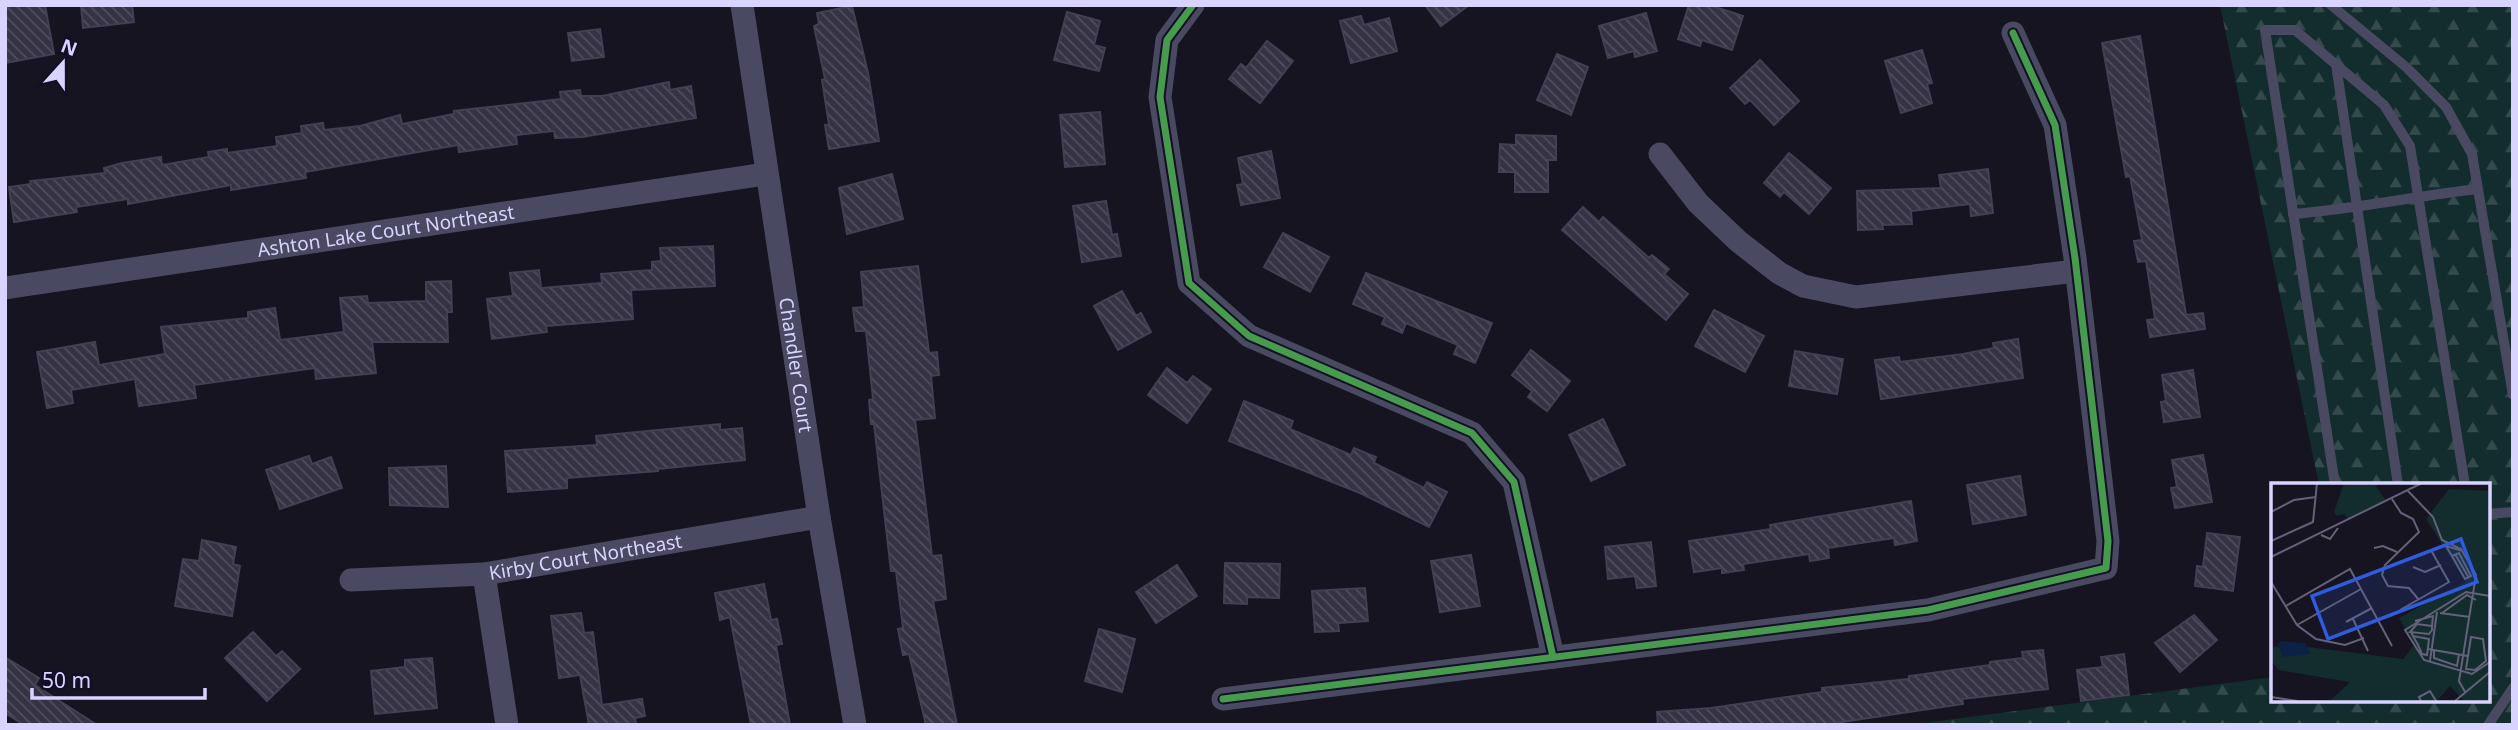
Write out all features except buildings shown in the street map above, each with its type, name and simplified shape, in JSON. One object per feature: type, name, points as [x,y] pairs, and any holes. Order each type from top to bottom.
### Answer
[{"type":"street","name":"Chandler Court","points":[[742,5],[765,174],[855,725]]},
{"type":"street","points":[[1193,5],[1167,40],[1160,97],[1189,283],[1249,336],[1472,433],[1514,482],[1553,657]]},
{"type":"street","points":[[1223,699],[1928,610],[2106,568],[2108,541],[2076,271],[2055,125],[2013,33]]},
{"type":"street","points":[[1661,154],[1698,203],[1738,241],[1779,273],[1803,286],[1856,297],[2076,271]]},
{"type":"street","name":"Ashton Lake Court Northeast","points":[[5,288],[765,174]]},
{"type":"street","name":"Kirby Court Northeast","points":[[351,580],[484,574],[819,517]]},
{"type":"street","points":[[484,574],[507,725]]},
{"type":"lane","points":[[2331,5],[2406,67],[2446,107],[2472,154],[2513,395]]},
{"type":"lane","points":[[2335,483],[2265,30],[2295,30],[2384,105],[2410,146],[2465,483]]},
{"type":"lane","points":[[2336,64],[2398,483]]},
{"type":"lane","points":[[2293,214],[2357,209],[2416,196],[2478,189]]},
{"type":"lane","points":[[2490,514],[2513,512]]},
{"type":"lane","points":[[2488,725],[2513,688]]},
{"type":"green space","points":[[2220,5],[2513,5],[2513,725],[1909,725],[2271,677],[2271,702],[2490,702],[2490,483],[2319,483]]},
{"type":"cycle path","points":[[1193,5],[1167,40],[1160,97],[1189,283],[1249,336],[1472,433],[1514,482],[1553,657]]},
{"type":"cycle path","points":[[1223,699],[1928,610],[2106,568],[2108,541],[2075,258],[2055,125],[2013,33]]}]
